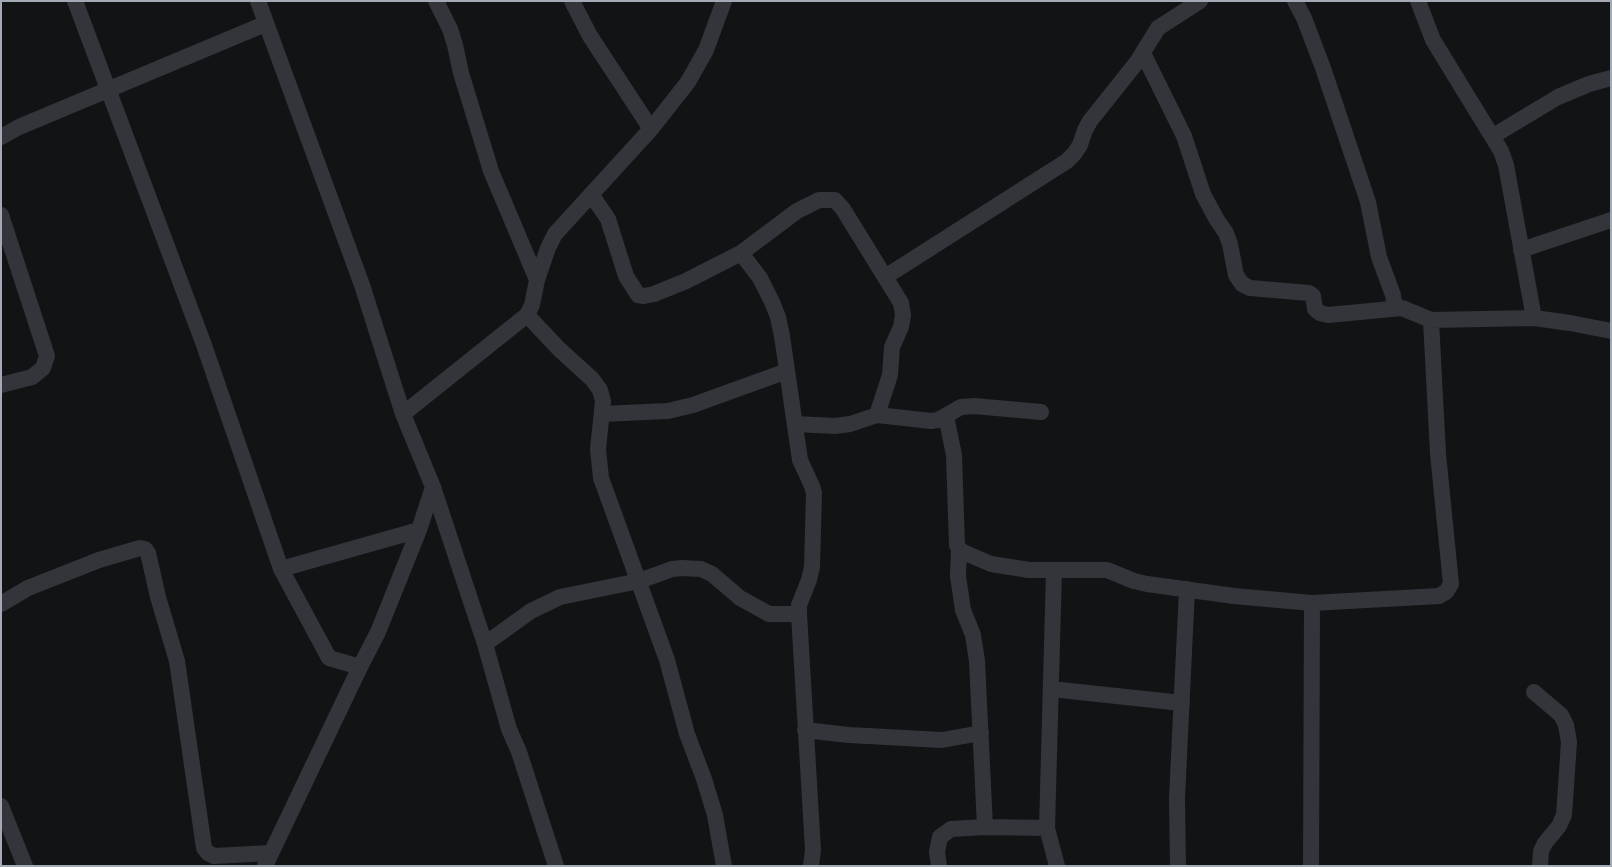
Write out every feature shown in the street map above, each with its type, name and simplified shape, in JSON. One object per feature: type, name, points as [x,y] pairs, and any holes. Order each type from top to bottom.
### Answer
[{"type":"street","points":[[76,1],[204,345],[282,569],[329,658],[360,667]]},
{"type":"street","points":[[258,1],[362,285],[403,414],[433,487],[485,644],[509,729],[519,752],[556,866]]},
{"type":"street","points":[[436,1],[450,30],[491,171],[537,280]]},
{"type":"street","points":[[572,1],[590,36],[652,129]]},
{"type":"street","points":[[403,414],[527,315],[532,305],[537,280],[548,248],[555,234],[652,129],[673,103],[696,71],[724,1]]},
{"type":"street","points":[[885,277],[1067,161],[1080,145],[1090,122],[1143,53],[1158,28],[1200,1]]},
{"type":"street","points":[[1295,1],[1304,18],[1368,202],[1379,257],[1395,308]]},
{"type":"street","points":[[1418,1],[1433,40],[1493,136],[1506,166],[1534,318]]},
{"type":"street","points":[[1,137],[18,127],[265,24]]},
{"type":"street","points":[[1143,53],[1184,136],[1203,194],[1226,233],[1236,275],[1242,284],[1250,288],[1310,294],[1313,296],[1315,309],[1320,313],[1328,315],[1402,308],[1416,312],[1431,320],[1534,318],[1570,322],[1611,331]]},
{"type":"street","points":[[1493,136],[1558,97],[1611,78]]},
{"type":"street","points":[[591,194],[608,219],[626,276],[638,295],[644,296],[686,281],[741,253],[798,211],[819,200],[835,200],[843,208],[901,303],[903,315],[901,327],[892,347],[890,375],[877,415]]},
{"type":"street","points":[[1,215],[47,356],[43,368],[32,377],[1,385]]},
{"type":"street","points":[[1521,250],[1611,220]]},
{"type":"street","points":[[741,253],[760,278],[772,302],[782,336],[800,460],[814,493],[812,567],[799,605],[813,850],[811,866]]},
{"type":"street","points":[[527,315],[559,349],[592,379],[600,390],[603,401],[598,449],[601,478],[667,660],[687,734],[704,778],[715,815],[724,866]]},
{"type":"street","points":[[959,549],[1001,567],[1054,571],[1107,570],[1140,582],[1234,596],[1312,603],[1439,596],[1446,592],[1450,584],[1438,454],[1431,320]]},
{"type":"street","points":[[602,414],[668,411],[694,405],[787,371]]},
{"type":"street","points":[[795,424],[835,426],[850,424],[877,415],[931,421],[961,408],[974,406],[1041,412]]},
{"type":"street","points":[[946,416],[954,455],[957,545],[959,549],[958,576],[963,610],[973,635],[977,662],[985,827]]},
{"type":"street","points":[[1,604],[28,588],[99,560],[140,548],[146,549],[177,661],[204,848],[214,856],[267,860],[378,632],[419,530],[433,487]]},
{"type":"street","points":[[282,569],[419,530]]},
{"type":"street","points":[[485,644],[531,611],[560,597],[639,581],[672,569],[691,567],[712,574],[740,598],[769,614],[799,614]]},
{"type":"street","points":[[1054,571],[1047,828],[1057,866]]},
{"type":"street","points":[[1178,866],[1178,798],[1187,589]]},
{"type":"street","points":[[1311,866],[1312,603]]},
{"type":"street","points":[[1051,689],[1182,703]]},
{"type":"street","points":[[1534,692],[1561,715],[1566,726],[1569,742],[1564,815],[1559,826],[1541,851],[1540,866]]},
{"type":"street","points":[[805,730],[849,735],[942,740],[981,734]]},
{"type":"street","points":[[1,806],[25,866]]},
{"type":"street","points":[[939,866],[937,852],[940,837],[951,829],[985,827],[1047,828]]}]
